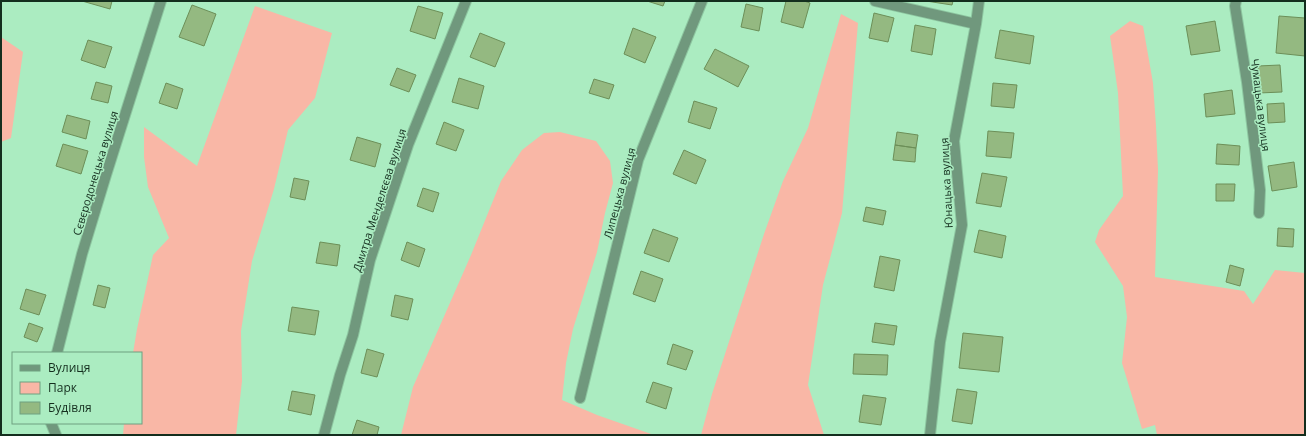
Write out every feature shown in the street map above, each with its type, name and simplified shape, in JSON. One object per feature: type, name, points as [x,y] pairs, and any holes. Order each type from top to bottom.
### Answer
[{"type":"street","name":"Сєвєродонецька вулиця","points":[[57,352],[84,246],[161,1]]},
{"type":"street","name":"Дмитра Менделєєва вулиця","points":[[324,435],[340,375],[353,335],[370,260],[408,145],[466,1]]},
{"type":"street","name":"Липецька вулиця","points":[[580,398],[638,160],[702,1]]},
{"type":"street","points":[[876,1],[976,24]]},
{"type":"street","name":"Юнацька вулиця","points":[[930,435],[940,342],[962,225],[954,141],[979,1]]},
{"type":"street","name":"Чумацька вулиця","points":[[1236,1],[1235,6],[1247,82],[1260,190],[1259,213]]},
{"type":"street","points":[[51,424],[56,435]]},
{"type":"green space","points":[[255,6],[332,33],[315,98],[288,130],[274,189],[252,261],[241,331],[242,381],[236,435],[123,435],[124,424],[142,424],[142,352],[133,352],[153,255],[169,238],[148,187],[144,157],[144,127],[197,166]]},
{"type":"green space","points":[[841,14],[858,23],[842,213],[823,285],[808,385],[824,435],[701,435],[712,394],[764,234],[783,181],[808,128]]},
{"type":"green space","points":[[1130,21],[1143,26],[1153,83],[1158,170],[1155,277],[1244,291],[1253,304],[1275,270],[1305,273],[1305,435],[1157,435],[1155,425],[1142,429],[1122,363],[1127,317],[1123,286],[1095,242],[1099,230],[1123,196],[1118,93],[1110,36]]},
{"type":"green space","points":[[1,37],[23,52],[11,138],[1,142]]},
{"type":"green space","points":[[560,132],[596,141],[610,161],[613,183],[597,252],[573,329],[566,363],[562,400],[597,415],[654,435],[401,435],[413,387],[471,255],[501,181],[522,150],[544,133]]},
{"type":"building","points":[[82,1],[112,1],[110,9]]},
{"type":"building","points":[[647,1],[665,1],[663,6]]},
{"type":"building","points":[[786,1],[804,1],[810,3],[803,28],[781,22]]},
{"type":"building","points":[[926,1],[953,1],[952,5]]},
{"type":"building","points":[[746,4],[763,8],[759,31],[741,27]]},
{"type":"building","points":[[192,5],[216,14],[204,46],[179,37]]},
{"type":"building","points":[[418,6],[443,13],[435,39],[410,31]]},
{"type":"building","points":[[874,13],[894,18],[888,42],[869,38]]},
{"type":"building","points":[[1279,16],[1305,18],[1305,56],[1276,53]]},
{"type":"building","points":[[1215,21],[1220,51],[1191,55],[1186,26]]},
{"type":"building","points":[[915,25],[936,29],[932,55],[911,51]]},
{"type":"building","points":[[633,28],[656,37],[645,63],[624,54]]},
{"type":"building","points":[[1000,30],[1034,36],[1030,64],[995,58]]},
{"type":"building","points":[[480,33],[505,43],[495,67],[470,57]]},
{"type":"building","points":[[88,40],[112,47],[105,68],[81,60]]},
{"type":"building","points":[[715,49],[749,66],[738,87],[704,69]]},
{"type":"building","points":[[1280,65],[1282,92],[1259,93],[1258,66]]},
{"type":"building","points":[[397,68],[416,75],[409,92],[390,85]]},
{"type":"building","points":[[459,78],[484,86],[478,109],[452,102]]},
{"type":"building","points":[[594,79],[614,85],[609,99],[589,93]]},
{"type":"building","points":[[96,82],[112,86],[108,103],[91,99]]},
{"type":"building","points":[[166,83],[183,89],[177,109],[159,103]]},
{"type":"building","points":[[993,83],[1017,85],[1014,108],[991,106]]},
{"type":"building","points":[[1232,90],[1235,114],[1206,117],[1204,94]]},
{"type":"building","points":[[694,101],[717,108],[710,129],[688,122]]},
{"type":"building","points":[[1284,103],[1285,122],[1268,123],[1267,104]]},
{"type":"building","points":[[67,115],[90,121],[86,139],[62,132]]},
{"type":"building","points":[[444,122],[464,130],[456,151],[436,144]]},
{"type":"building","points":[[988,131],[1014,133],[1011,158],[986,156]]},
{"type":"building","points":[[897,132],[918,135],[916,148],[895,145]]},
{"type":"building","points":[[357,137],[381,144],[375,167],[350,160]]},
{"type":"building","points":[[63,144],[88,151],[81,174],[56,166]]},
{"type":"building","points":[[1217,144],[1240,146],[1239,165],[1216,164]]},
{"type":"building","points":[[895,145],[916,148],[915,162],[893,160]]},
{"type":"building","points":[[684,150],[706,160],[696,184],[673,174]]},
{"type":"building","points":[[1294,162],[1297,187],[1272,191],[1268,166]]},
{"type":"building","points":[[982,173],[1007,177],[1001,207],[976,203]]},
{"type":"building","points":[[294,178],[309,181],[305,200],[290,197]]},
{"type":"building","points":[[1216,184],[1235,184],[1234,201],[1216,201]]},
{"type":"building","points":[[423,188],[439,193],[433,212],[417,206]]},
{"type":"building","points":[[866,207],[886,211],[883,225],[863,221]]},
{"type":"building","points":[[1278,228],[1294,229],[1293,247],[1277,246]]},
{"type":"building","points":[[653,229],[678,238],[669,262],[644,253]]},
{"type":"building","points":[[979,230],[1006,236],[1002,258],[974,252]]},
{"type":"building","points":[[320,242],[340,245],[337,266],[316,263]]},
{"type":"building","points":[[407,242],[425,249],[419,267],[401,260]]},
{"type":"building","points":[[880,256],[900,260],[894,291],[874,287]]},
{"type":"building","points":[[1230,265],[1244,269],[1240,286],[1226,282]]},
{"type":"building","points":[[641,271],[663,279],[655,302],[633,294]]},
{"type":"building","points":[[98,285],[110,288],[105,308],[93,305]]},
{"type":"building","points":[[26,289],[46,295],[39,315],[20,309]]},
{"type":"building","points":[[395,295],[413,299],[408,320],[391,316]]},
{"type":"building","points":[[292,307],[319,311],[315,335],[288,331]]},
{"type":"building","points":[[29,323],[43,328],[37,342],[24,337]]},
{"type":"building","points":[[875,323],[897,326],[894,345],[872,342]]},
{"type":"building","points":[[963,333],[1003,337],[999,372],[959,368]]},
{"type":"building","points":[[673,344],[693,351],[686,370],[667,364]]},
{"type":"building","points":[[367,349],[384,354],[377,377],[361,373]]},
{"type":"building","points":[[854,354],[888,355],[887,375],[853,374]]},
{"type":"building","points":[[653,382],[672,388],[666,409],[646,402]]},
{"type":"building","points":[[957,389],[977,392],[972,424],[952,421]]},
{"type":"building","points":[[292,391],[315,395],[311,415],[288,410]]},
{"type":"building","points":[[863,395],[886,398],[881,425],[859,422]]},
{"type":"building","points":[[357,420],[379,427],[377,435],[352,435]]}]
